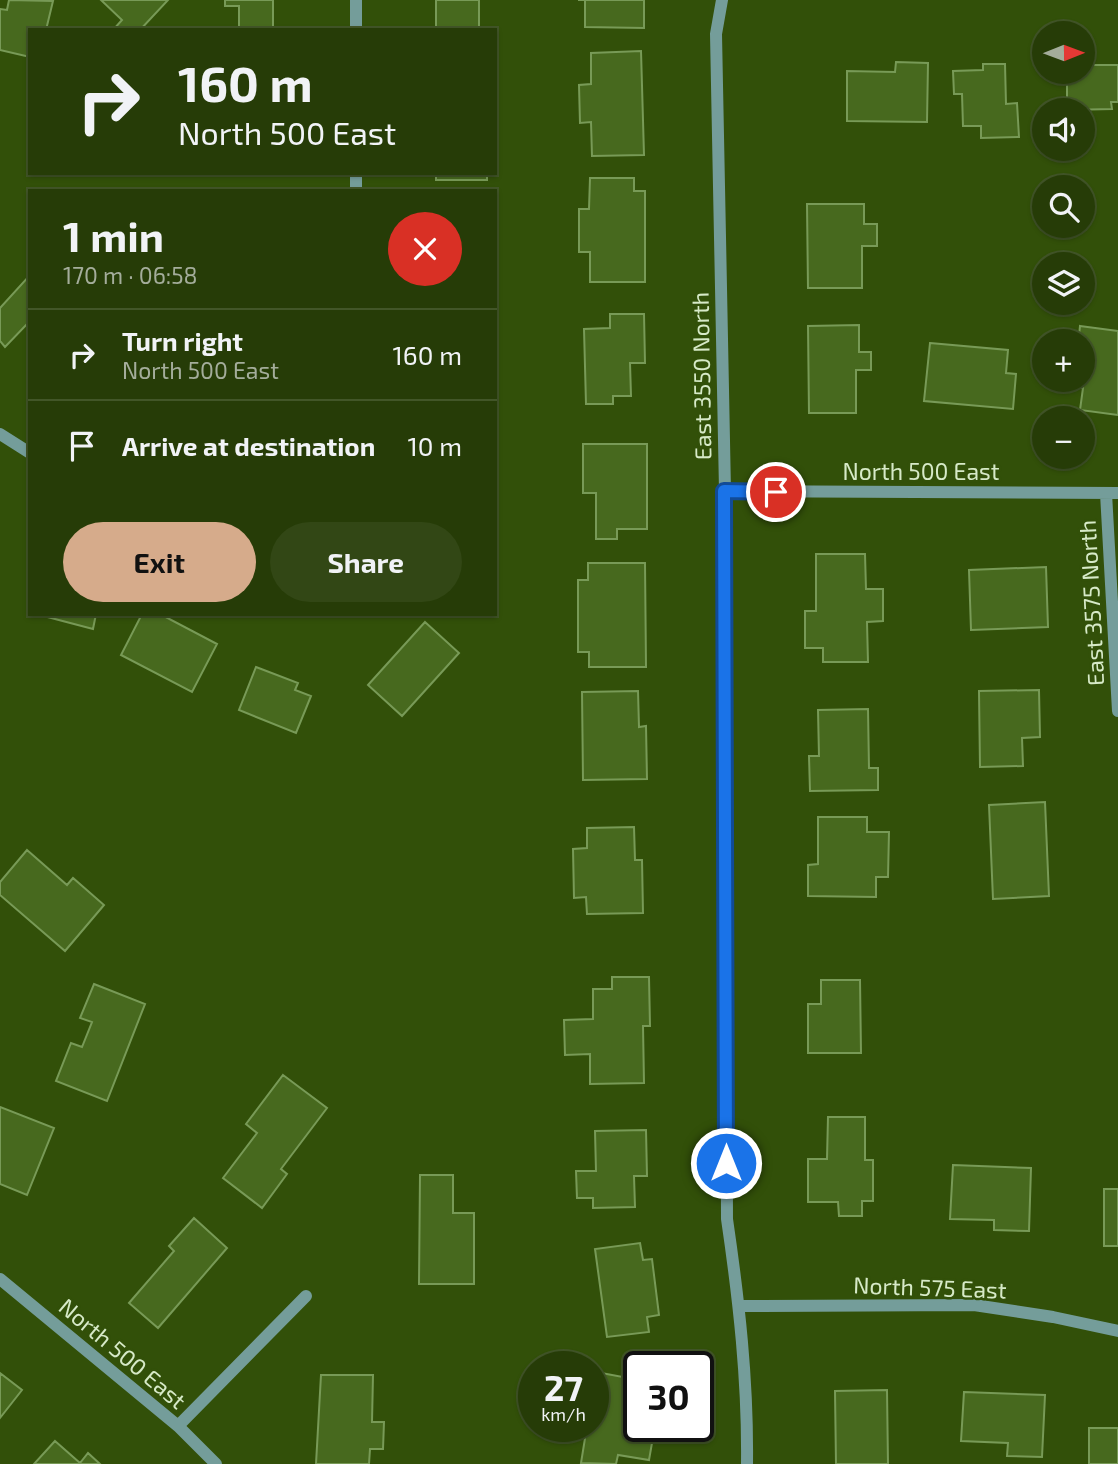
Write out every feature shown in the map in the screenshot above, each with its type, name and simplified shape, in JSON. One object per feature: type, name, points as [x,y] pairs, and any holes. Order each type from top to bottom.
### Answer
[{"type":"street","points":[[356,0],[356,28]]},
{"type":"street","name":"East 3550 North","points":[[722,0],[716,34],[724,491],[727,1219],[739,1306],[747,1401],[747,1464]]},
{"type":"street","points":[[0,434],[28,452]]},
{"type":"street","name":"North 500 East","points":[[724,491],[1112,493]]},
{"type":"street","name":"East 3575 North","points":[[1112,493],[1118,711]]},
{"type":"street","name":"North 500 East","points":[[0,1279],[178,1426],[216,1464]]},
{"type":"street","points":[[178,1426],[306,1296]]},
{"type":"street","name":"North 575 East","points":[[739,1306],[974,1305],[1053,1317],[1118,1331]]},
{"type":"building","points":[[9,0],[53,1],[46,28],[28,28],[28,57],[0,50],[0,9],[7,10]]},
{"type":"building","points":[[101,0],[168,0],[142,28],[115,28],[122,20]]},
{"type":"building","points":[[225,0],[273,0],[273,28],[239,28],[239,6],[225,6]]},
{"type":"building","points":[[436,0],[479,0],[479,28],[436,28]]},
{"type":"building","points":[[585,0],[644,0],[644,28],[585,27]]},
{"type":"building","points":[[641,51],[644,155],[592,156],[591,122],[580,123],[579,85],[591,84],[591,53]]},
{"type":"building","points":[[896,62],[928,63],[927,122],[847,121],[847,71],[895,72]]},
{"type":"building","points":[[983,64],[1005,64],[1006,104],[1017,103],[1019,137],[981,138],[981,126],[963,126],[962,94],[954,94],[953,71],[983,70]]},
{"type":"building","points":[[1096,65],[1118,65],[1118,102],[1111,102],[1112,109],[1095,109],[1095,98],[1067,98],[1067,84],[1096,84]]},
{"type":"building","points":[[436,175],[487,175],[487,180],[436,180]]},
{"type":"building","points":[[590,178],[634,178],[634,191],[645,191],[645,282],[590,282],[590,252],[579,252],[579,209],[589,209]]},
{"type":"building","points":[[807,204],[864,204],[864,224],[877,224],[877,246],[862,246],[862,288],[808,288]]},
{"type":"building","points":[[28,277],[28,323],[5,347],[0,341],[0,308]]},
{"type":"building","points":[[610,314],[644,314],[645,363],[630,363],[631,396],[613,396],[613,404],[586,404],[584,329],[610,328]]},
{"type":"building","points":[[859,325],[859,352],[871,352],[871,370],[856,370],[856,413],[809,413],[808,326]]},
{"type":"building","points":[[1080,326],[1118,331],[1118,415],[1095,412],[1095,406],[1081,406],[1082,392],[1095,392],[1095,329],[1080,329]]},
{"type":"building","points":[[930,343],[1008,350],[1006,373],[1016,374],[1013,409],[924,401]]},
{"type":"building","points":[[583,444],[647,444],[647,529],[617,529],[617,539],[596,539],[596,493],[583,493]]},
{"type":"building","points":[[816,554],[865,554],[866,589],[883,589],[883,621],[867,622],[868,662],[823,662],[823,648],[805,648],[805,611],[816,611]]},
{"type":"building","points":[[588,563],[645,563],[646,667],[589,667],[589,652],[578,652],[578,580],[588,580]]},
{"type":"building","points":[[1046,567],[1048,627],[971,630],[969,570]]},
{"type":"building","points":[[44,616],[96,616],[93,629]]},
{"type":"building","points":[[141,616],[164,616],[217,644],[192,692],[121,655]]},
{"type":"building","points":[[425,622],[459,653],[402,716],[368,685]]},
{"type":"building","points":[[256,667],[298,683],[295,690],[311,696],[296,733],[239,710]]},
{"type":"building","points":[[1039,690],[1040,737],[1022,738],[1023,766],[980,767],[979,691]]},
{"type":"building","points":[[638,691],[639,727],[646,726],[647,779],[583,780],[582,692]]},
{"type":"building","points":[[868,709],[869,768],[878,768],[878,790],[810,791],[809,756],[819,756],[818,710]]},
{"type":"building","points":[[1045,802],[1049,896],[993,899],[989,805]]},
{"type":"building","points":[[818,817],[867,817],[867,832],[889,832],[888,877],[876,877],[876,897],[808,896],[808,865],[818,864]]},
{"type":"building","points":[[634,827],[635,860],[642,860],[643,913],[587,914],[586,897],[574,898],[573,849],[587,848],[587,828]]},
{"type":"building","points":[[27,850],[67,885],[73,878],[104,905],[65,951],[0,895],[0,882]]},
{"type":"building","points":[[612,977],[649,977],[650,1026],[643,1026],[644,1083],[590,1084],[590,1054],[565,1055],[564,1020],[593,1019],[593,989],[612,989]]},
{"type":"building","points":[[821,980],[860,980],[861,1053],[808,1053],[808,1004],[821,1004]]},
{"type":"building","points":[[94,984],[145,1004],[107,1101],[56,1081],[71,1043],[82,1047],[92,1022],[80,1018]]},
{"type":"building","points":[[283,1075],[327,1108],[281,1169],[287,1174],[262,1208],[223,1178],[257,1133],[246,1124]]},
{"type":"building","points":[[0,1107],[54,1128],[27,1195],[0,1184]]},
{"type":"building","points":[[828,1117],[865,1117],[865,1160],[873,1160],[873,1201],[862,1201],[862,1216],[839,1216],[838,1202],[808,1202],[808,1159],[827,1159]]},
{"type":"building","points":[[646,1130],[647,1176],[634,1176],[635,1207],[593,1208],[593,1198],[577,1198],[576,1171],[596,1171],[595,1131]]},
{"type":"building","points":[[953,1165],[1031,1168],[1029,1231],[994,1230],[994,1220],[950,1219]]},
{"type":"building","points":[[420,1175],[453,1175],[453,1213],[474,1213],[474,1284],[419,1284]]},
{"type":"building","points":[[1104,1189],[1118,1189],[1118,1246],[1104,1246]]},
{"type":"building","points":[[194,1218],[227,1248],[158,1328],[129,1303],[174,1251],[169,1246]]},
{"type":"building","points":[[640,1243],[643,1260],[652,1259],[659,1315],[647,1317],[649,1332],[607,1337],[595,1249]]},
{"type":"building","points":[[0,1373],[22,1390],[0,1418]]},
{"type":"building","points":[[609,1374],[623,1377],[623,1442],[652,1442],[649,1460],[618,1455],[616,1464],[581,1463],[584,1442],[609,1442]]},
{"type":"building","points":[[321,1375],[373,1375],[372,1422],[384,1422],[383,1449],[370,1449],[369,1464],[316,1464]]},
{"type":"building","points":[[887,1390],[888,1464],[836,1464],[835,1391]]},
{"type":"building","points":[[964,1392],[1045,1395],[1042,1457],[1007,1456],[1008,1443],[961,1441]]},
{"type":"building","points":[[1089,1428],[1118,1428],[1118,1464],[1089,1464]]},
{"type":"building","points":[[55,1441],[80,1463],[88,1453],[100,1464],[34,1464]]},
{"type":"route","points":[[726,1163],[724,491],[776,492]]}]
